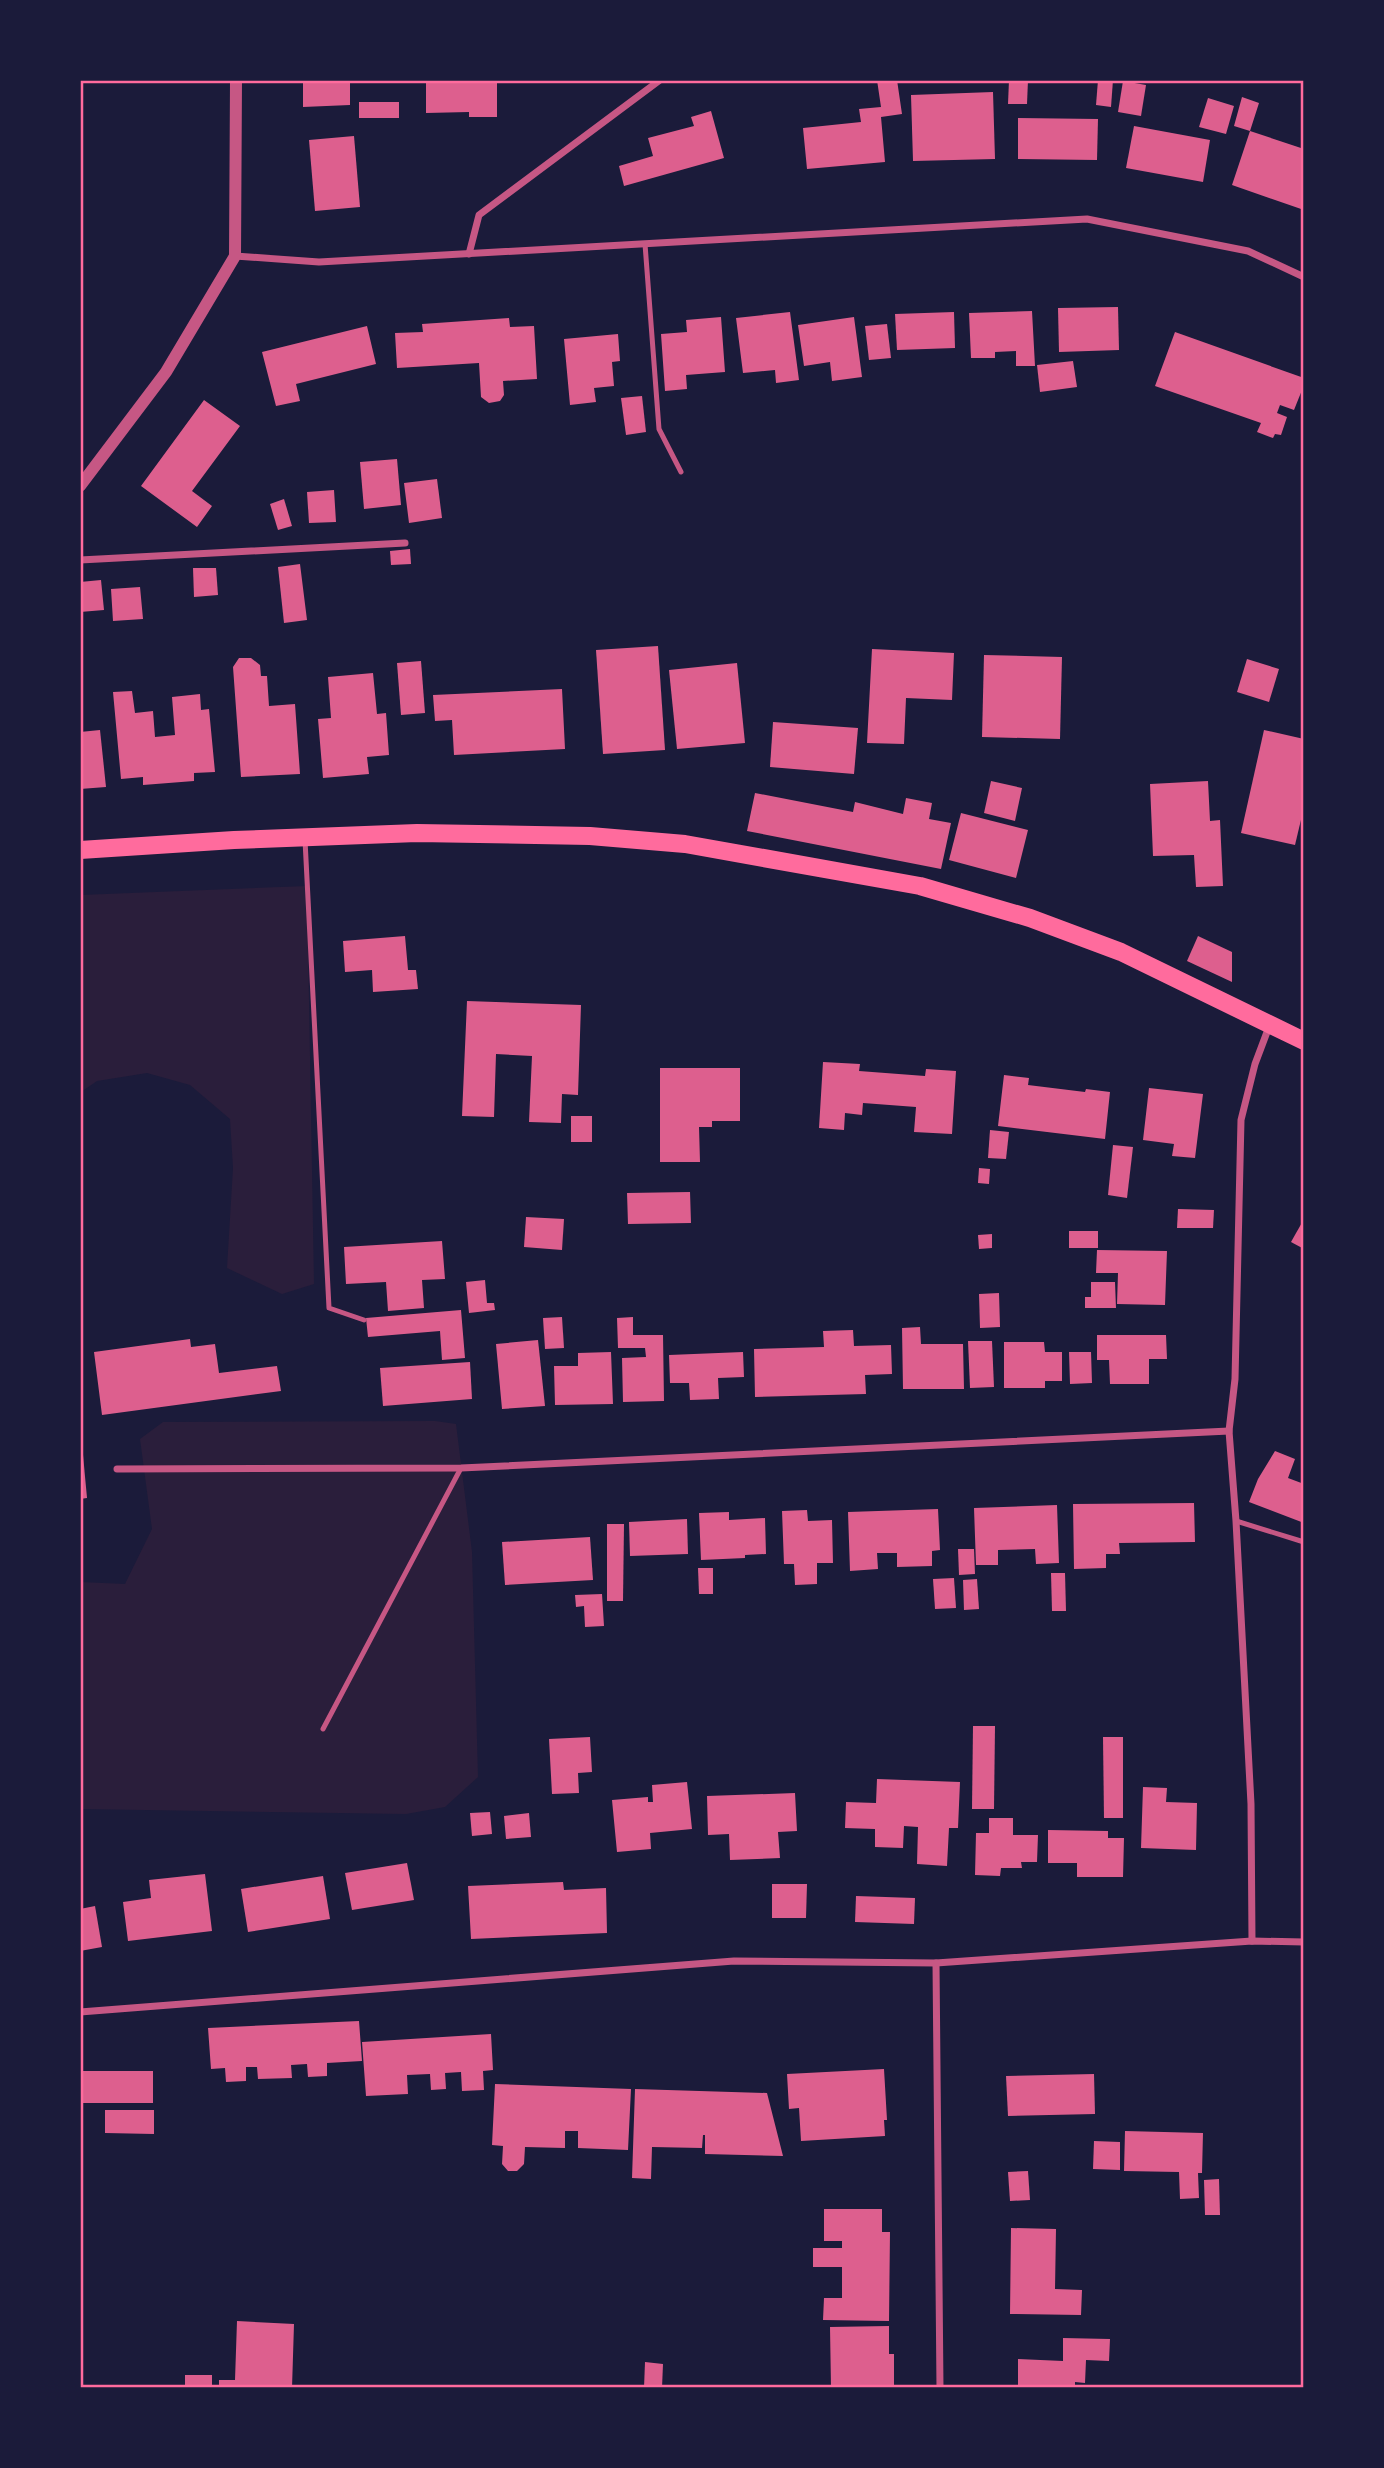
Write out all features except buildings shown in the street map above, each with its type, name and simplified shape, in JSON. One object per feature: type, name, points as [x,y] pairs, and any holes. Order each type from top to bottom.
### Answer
[{"type":"main road","points":[[80,850],[416,833],[590,836],[685,844],[920,886],[1030,918],[1110,948],[1304,1041]]},
{"type":"street","points":[[80,486],[166,372],[235,256],[236,80]]},
{"type":"street","points":[[469,254],[479,215],[660,80]]},
{"type":"street","points":[[235,256],[319,262],[1087,219],[1248,251],[1304,277]]},
{"type":"street","points":[[80,560],[405,543]]},
{"type":"street","points":[[1252,1941],[1251,1804],[1229,1431],[1235,1379],[1241,1120],[1255,1064],[1271,1023]]},
{"type":"street","points":[[117,1469],[461,1468],[1229,1431]]},
{"type":"street","points":[[80,2012],[734,1961],[936,1963],[1252,1941],[1304,1942]]},
{"type":"street","points":[[936,1963],[940,2388]]},
{"type":"lane","points":[[645,244],[659,429],[681,472]]},
{"type":"lane","points":[[305,837],[329,1308],[364,1320]]},
{"type":"lane","points":[[323,1729],[461,1468]]},
{"type":"lane","points":[[1236,1521],[1304,1542]]},
{"type":"shaded area","points":[[307,886],[314,1284],[282,1294],[227,1268],[233,1168],[230,1119],[190,1085],[147,1073],[97,1081],[81,1092],[81,895]]},
{"type":"shaded area","points":[[435,1421],[456,1424],[472,1552],[478,1777],[445,1807],[406,1814],[81,1809],[80,1582],[125,1584],[152,1529],[140,1439],[163,1422]]}]
